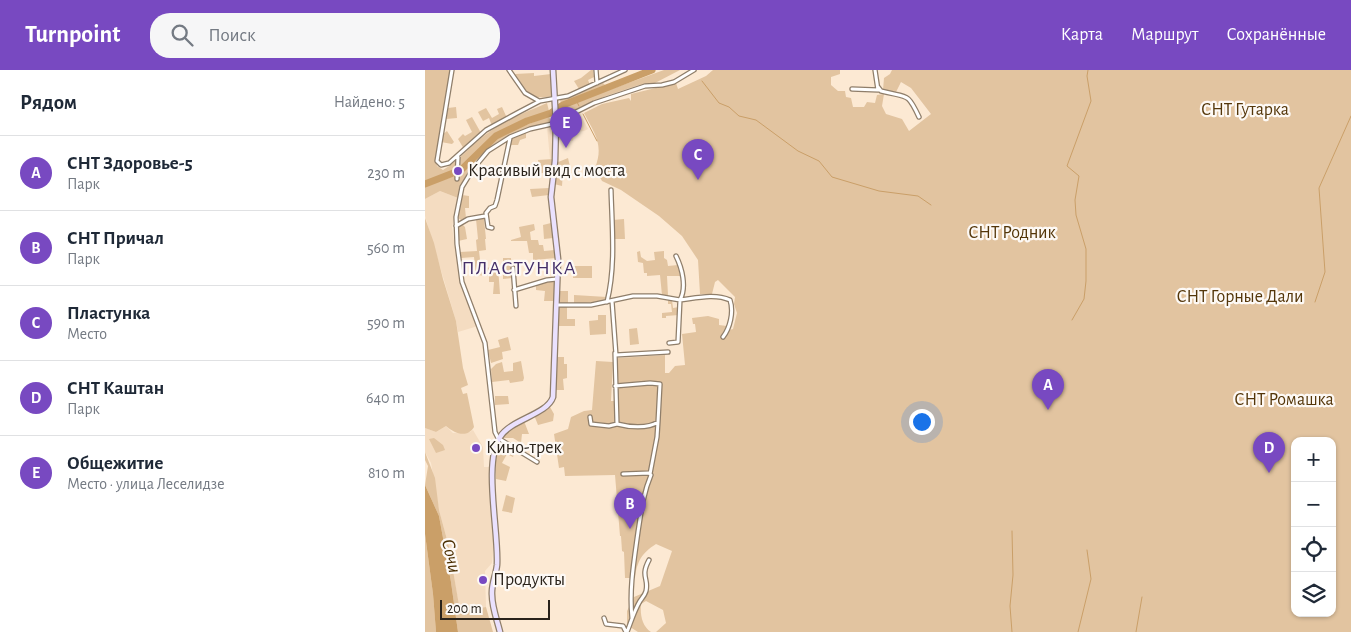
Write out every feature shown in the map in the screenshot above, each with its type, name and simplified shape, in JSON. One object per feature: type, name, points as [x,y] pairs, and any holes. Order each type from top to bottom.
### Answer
[{"type":"street","points":[[452,70],[437,161],[441,165],[449,163],[486,130],[540,101],[555,100],[568,96],[625,70]]},
{"type":"street","points":[[509,70],[525,94],[540,101]]},
{"type":"street","points":[[500,632],[491,596],[497,567],[492,470],[498,438],[509,426],[548,405],[551,401],[556,352],[558,259],[551,197],[555,161],[556,121],[553,70]]},
{"type":"street","points":[[595,70],[597,83]]},
{"type":"street","points":[[537,462],[498,438],[495,432],[485,342],[462,282],[456,217],[463,187],[473,169],[488,151],[510,137],[556,121],[593,103],[645,86],[674,82],[695,70]]},
{"type":"street","points":[[875,70],[878,87],[881,92],[906,96],[911,100],[919,117]]},
{"type":"street","points":[[852,88],[878,90],[878,87]]},
{"type":"street","points":[[492,228],[488,227],[485,216],[487,211],[495,206],[497,200],[510,137]]},
{"type":"street","points":[[457,179],[458,157]]},
{"type":"street","points":[[607,302],[611,286],[613,257],[611,190]]},
{"type":"street","points":[[456,227],[468,219],[485,216]]},
{"type":"street","points":[[669,343],[677,342],[680,300],[682,296],[683,271],[677,256]]},
{"type":"street","points":[[513,268],[516,306]]},
{"type":"street","points":[[514,290],[547,280],[557,280]]},
{"type":"street","points":[[557,305],[591,305],[633,296],[657,296],[680,300],[715,296],[730,300],[732,304],[728,329],[723,337]]},
{"type":"street","points":[[612,301],[617,424]]},
{"type":"street","points":[[615,353],[618,355],[668,352]]},
{"type":"street","points":[[615,386],[660,384],[657,437],[651,477],[644,494],[636,546],[630,597],[632,618]]},
{"type":"street","points":[[590,416],[591,424],[609,426],[617,424],[623,426],[653,426],[658,422]]},
{"type":"street","points":[[623,474],[650,474]]},
{"type":"street","points":[[626,632],[647,588],[644,574],[649,560]]},
{"type":"street","points":[[604,618],[606,624],[623,626],[626,632]]},
{"type":"shaded area","points":[[579,112],[588,129],[574,132],[573,141],[558,140],[557,158],[550,159],[547,127]]},
{"type":"shaded area","points":[[440,191],[458,198],[452,227],[459,275],[461,287],[478,326],[458,332],[425,216],[425,199]]},
{"type":"shaded area","points":[[446,426],[453,433],[470,432],[473,430],[483,447],[484,467],[489,467],[494,542],[492,563],[485,571],[486,607],[460,612],[449,547],[439,510],[431,463],[425,452],[425,428],[436,432]]},
{"type":"shaded area","points":[[425,485],[439,516],[458,632],[436,632],[425,534]]},
{"type":"green space","points":[[425,70],[451,70],[436,161],[437,166],[443,170],[499,125],[547,103],[549,111],[500,131],[461,167],[425,183]]},
{"type":"green space","points":[[593,70],[594,77],[588,80],[590,85],[579,89],[574,81]]},
{"type":"green space","points":[[664,70],[680,70],[655,83],[639,85],[606,96],[563,116],[561,108],[565,106]]},
{"type":"green space","points":[[713,70],[840,70],[840,74],[831,77],[831,85],[838,91],[845,91],[846,97],[851,98],[853,107],[864,107],[867,102],[875,103],[877,95],[884,94],[882,106],[886,114],[902,119],[909,131],[931,114],[911,88],[901,82],[896,92],[883,90],[884,78],[892,70],[1351,70],[1351,632],[656,632],[666,623],[663,610],[646,601],[641,604],[641,616],[645,627],[651,632],[638,632],[627,625],[627,611],[634,597],[660,586],[672,551],[656,544],[641,558],[635,578],[625,578],[624,552],[622,551],[620,536],[615,475],[565,476],[564,467],[559,468],[554,434],[568,429],[571,417],[584,411],[592,410],[596,361],[613,362],[611,401],[615,401],[618,358],[665,355],[665,373],[669,373],[675,366],[685,365],[682,334],[696,332],[692,318],[708,316],[719,319],[719,325],[727,326],[726,331],[733,329],[737,313],[734,304],[735,297],[718,280],[715,282],[712,294],[700,294],[698,260],[682,236],[659,216],[621,190],[602,181],[595,168],[599,153],[597,140],[584,113],[602,104],[629,98],[631,101],[631,94],[676,83],[678,89],[706,76]]},
{"type":"green space","points":[[534,73],[534,76],[551,74],[552,96],[538,97],[529,94],[515,74]]},
{"type":"green space","points":[[603,83],[605,85],[561,103],[560,100]]},
{"type":"green space","points":[[456,107],[457,118],[446,119],[448,108]]},
{"type":"green space","points":[[502,107],[507,118],[492,126],[489,118],[483,121],[478,112],[486,108],[492,118],[499,114],[497,109]]},
{"type":"green space","points":[[549,116],[551,123],[519,131],[492,145],[471,167],[463,182],[458,198],[440,191],[425,199],[425,186],[461,174],[496,137]]},
{"type":"green space","points":[[472,117],[481,133],[464,149],[458,139],[463,134],[465,136],[472,132],[466,120]]},
{"type":"green space","points":[[447,131],[454,142],[452,144],[441,142],[442,135]]},
{"type":"green space","points":[[526,131],[526,138],[520,140],[518,145],[510,145],[511,138]]},
{"type":"green space","points":[[568,158],[571,171],[563,171],[562,186],[554,184],[556,163]]},
{"type":"green space","points":[[553,159],[550,172],[535,174],[534,169],[539,168],[538,160]]},
{"type":"green space","points":[[549,188],[549,195],[532,197],[530,189]]},
{"type":"green space","points":[[462,195],[469,196],[469,208],[465,208],[466,218],[461,220],[458,218]]},
{"type":"green space","points":[[425,218],[456,321],[463,368],[468,385],[461,388],[463,394],[467,393],[474,427],[471,431],[464,434],[457,433],[446,426],[436,432],[425,428]]},
{"type":"green space","points":[[476,219],[484,219],[486,250],[479,251],[481,268],[498,267],[500,294],[493,294],[494,282],[489,282],[489,276],[476,275],[474,257],[461,258],[460,252],[477,251]]},
{"type":"green space","points":[[624,219],[625,239],[614,239],[613,220]]},
{"type":"green space","points":[[551,223],[553,238],[544,239],[543,225]]},
{"type":"green space","points":[[462,224],[465,227],[467,239],[458,241],[457,227]]},
{"type":"green space","points":[[534,224],[535,230],[530,232],[531,240],[538,240],[539,245],[543,245],[544,251],[555,250],[556,258],[533,260],[533,253],[529,253],[527,241],[511,241],[521,237],[519,227]]},
{"type":"green space","points":[[640,251],[641,257],[647,261],[655,260],[654,252],[664,251],[664,258],[667,260],[668,266],[678,265],[680,276],[667,276],[668,295],[662,295],[660,275],[647,276],[647,273],[644,273],[643,263],[638,262],[637,252]]},
{"type":"green space","points":[[503,258],[511,258],[512,278],[503,279]]},
{"type":"green space","points":[[573,266],[592,266],[592,278],[573,278]]},
{"type":"green space","points":[[556,281],[555,301],[544,301],[545,291],[536,290],[536,284]]},
{"type":"green space","points":[[559,291],[568,291],[568,304],[559,302]]},
{"type":"green space","points":[[574,295],[607,297],[606,301],[574,304]]},
{"type":"green space","points":[[668,299],[672,300],[673,308],[679,307],[679,315],[662,318],[662,313],[672,312]]},
{"type":"green space","points":[[558,307],[567,307],[567,319],[575,319],[575,326],[558,326]]},
{"type":"green space","points":[[598,315],[606,315],[606,334],[590,335],[589,321],[598,320]]},
{"type":"green space","points":[[637,328],[639,344],[630,345],[629,329]]},
{"type":"green space","points":[[508,337],[511,350],[502,352],[503,359],[491,363],[488,350],[500,347],[498,340]]},
{"type":"green space","points":[[557,357],[564,357],[564,364],[567,364],[567,378],[563,379],[564,390],[555,390]]},
{"type":"green space","points":[[521,361],[523,381],[510,383],[509,380],[492,382],[491,369],[496,364],[502,362],[504,372],[513,371],[513,363]]},
{"type":"green space","points":[[495,396],[508,396],[509,404],[495,405]]},
{"type":"green space","points":[[550,407],[554,414],[553,421],[538,425],[534,415]]},
{"type":"green space","points":[[524,421],[529,434],[522,434],[521,443],[513,438],[501,438],[511,428]]},
{"type":"green space","points":[[434,438],[443,445],[445,450],[436,453],[429,439]]},
{"type":"green space","points":[[499,441],[515,451],[513,457],[507,454],[502,463],[510,467],[506,481],[496,479],[495,463]]},
{"type":"green space","points":[[425,452],[435,478],[439,510],[449,547],[460,611],[486,607],[493,632],[458,632],[439,516],[425,485],[428,466],[425,460]]},
{"type":"green space","points":[[506,495],[515,498],[512,513],[502,511]]},
{"type":"green space","points":[[425,534],[433,594],[436,632],[425,632]]},
{"type":"waterway","points":[[425,184],[461,170],[496,136],[527,121],[551,113],[563,105],[652,70]]},
{"type":"waterway","points":[[1072,320],[1084,299],[1086,249],[1076,215],[1075,200],[1079,176],[1067,166],[1091,101],[1087,76],[1088,70]]},
{"type":"waterway","points":[[702,81],[719,103],[729,107],[739,116],[756,120],[798,151],[819,161],[832,177],[879,191],[918,196],[931,205]]},
{"type":"waterway","points":[[576,100],[579,106]]},
{"type":"waterway","points":[[583,114],[597,141]]},
{"type":"waterway","points":[[1315,302],[1325,272],[1319,188],[1351,116]]},
{"type":"waterway","points":[[1012,531],[1013,575],[1010,606],[1012,632]]},
{"type":"waterway","points":[[1078,632],[1091,579],[1087,550]]},
{"type":"waterway","points":[[1136,632],[1142,597]]},
{"type":"place","name":"Общежитие","points":[[566,148]]},
{"type":"place","name":"Красивый вид с моста","points":[[458,171]]},
{"type":"place","name":"Пластунка","points":[[698,180]]},
{"type":"place","name":"СНТ Здоровье-5","points":[[1048,410]]},
{"type":"place","name":"Кино-трек","points":[[476,448]]},
{"type":"place","name":"СНТ Каштан","points":[[1269,473]]},
{"type":"place","name":"СНТ Причал","points":[[630,529]]},
{"type":"place","name":"Продукты","points":[[483,580]]},
{"type":"district","name":"ПЛАСТУНКА","points":[[519,268]]},
{"type":"park label","name":"СНТ Гутарка","points":[[1245,110]]},
{"type":"park label","name":"СНТ Родник","points":[[1012,233]]},
{"type":"park label","name":"СНТ Горные Дали","points":[[1240,297]]},
{"type":"park label","name":"СНТ Ромашка","points":[[1284,400]]},
{"type":"water label","name":"Сочи","points":[[451,556]]}]
